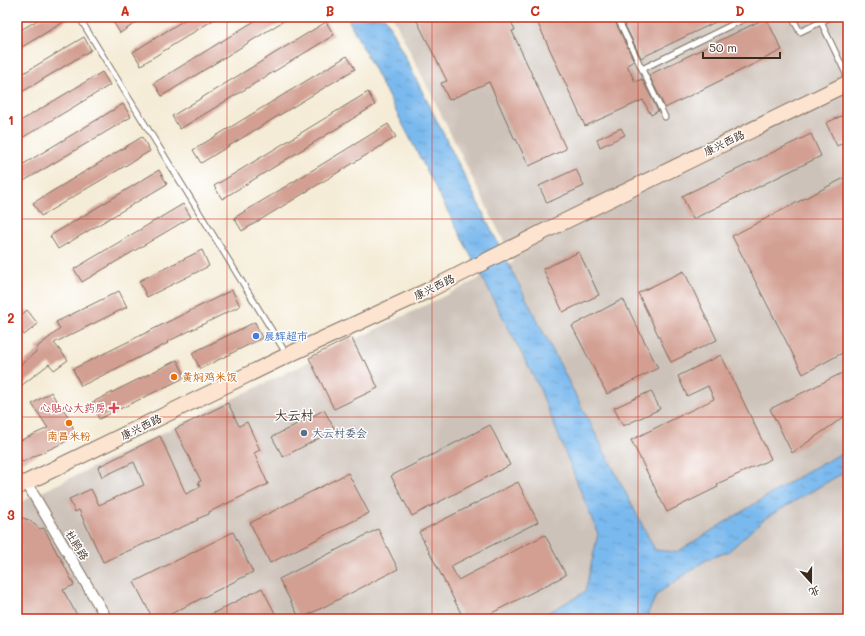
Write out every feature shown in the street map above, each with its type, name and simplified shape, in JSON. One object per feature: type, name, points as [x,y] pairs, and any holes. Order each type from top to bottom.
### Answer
[{"type":"street","name":"康兴西路","points":[[22,485],[288,355],[429,290],[549,229],[848,83]]},
{"type":"street","name":"杜鹃路","points":[[22,485],[107,619]]},
{"type":"lane","points":[[79,17],[288,355]]},
{"type":"lane","points":[[616,17],[665,117]]},
{"type":"lane","points":[[642,69],[748,17]]},
{"type":"lane","points":[[792,17],[800,32],[832,17]]},
{"type":"lane","points":[[821,22],[848,78]]},
{"type":"shaded area","points":[[393,17],[848,17],[848,619],[17,619],[17,504],[514,262]]},
{"type":"water","points":[[347,17],[385,17],[512,271],[655,550],[677,552],[808,471],[848,450],[848,470],[764,519],[729,551],[706,560],[657,594],[648,613],[648,619],[537,619],[585,592],[598,534],[539,387]]},
{"type":"building","points":[[43,17],[72,17],[17,50],[17,32]]},
{"type":"building","points":[[117,17],[145,17],[120,33],[112,20]]},
{"type":"building","points":[[189,17],[218,17],[141,65],[133,52]]},
{"type":"building","points":[[261,17],[290,17],[162,96],[154,83]]},
{"type":"building","points":[[425,17],[509,17],[515,30],[512,31],[566,149],[529,166],[516,139],[515,140],[489,82],[449,100],[441,83],[447,81],[417,21]]},
{"type":"building","points":[[535,17],[613,17],[634,61],[627,65],[635,82],[642,79],[658,111],[651,115],[643,100],[585,126]]},
{"type":"building","points":[[621,17],[726,17],[641,58]]},
{"type":"building","points":[[766,18],[782,50],[665,108],[649,75]]},
{"type":"building","points":[[326,22],[334,35],[180,129],[172,116]]},
{"type":"building","points":[[84,37],[91,50],[17,95],[17,77]]},
{"type":"building","points":[[347,56],[355,69],[201,163],[193,150]]},
{"type":"building","points":[[102,72],[110,85],[17,141],[17,123]]},
{"type":"building","points":[[368,92],[375,105],[222,199],[214,186]]},
{"type":"building","points":[[123,104],[131,117],[17,185],[17,168]]},
{"type":"building","points":[[848,113],[848,140],[837,146],[826,123]]},
{"type":"building","points":[[388,124],[396,137],[242,231],[234,218]]},
{"type":"building","points":[[621,128],[625,135],[600,147],[597,139]]},
{"type":"building","points":[[811,134],[821,156],[693,219],[682,196]]},
{"type":"building","points":[[142,137],[150,151],[41,216],[33,203]]},
{"type":"building","points":[[576,169],[584,186],[547,203],[539,186]]},
{"type":"building","points":[[159,170],[167,184],[58,249],[50,236]]},
{"type":"building","points":[[848,176],[848,350],[803,374],[732,236]]},
{"type":"building","points":[[183,204],[191,217],[82,282],[74,269]]},
{"type":"building","points":[[202,250],[209,266],[147,297],[139,281]]},
{"type":"building","points":[[579,252],[599,295],[563,312],[543,269]]},
{"type":"building","points":[[684,271],[717,340],[671,362],[638,293]]},
{"type":"building","points":[[232,290],[240,306],[81,386],[73,369]]},
{"type":"building","points":[[119,291],[127,307],[54,343],[68,360],[54,370],[49,364],[17,389],[17,368],[38,350],[36,348],[60,329],[56,322]]},
{"type":"building","points":[[623,299],[658,368],[607,394],[572,326]]},
{"type":"building","points":[[27,310],[38,324],[24,335],[17,327],[17,319]]},
{"type":"building","points":[[255,322],[262,338],[200,369],[192,353]]},
{"type":"building","points":[[351,337],[363,361],[365,360],[378,388],[334,409],[309,358]]},
{"type":"building","points":[[721,355],[771,459],[717,484],[718,487],[667,512],[631,440],[714,399],[708,386],[687,396],[678,376]]},
{"type":"building","points":[[177,360],[186,377],[99,419],[91,403]]},
{"type":"building","points":[[848,370],[848,414],[792,453],[770,409]]},
{"type":"building","points":[[651,391],[660,409],[623,426],[614,408]]},
{"type":"building","points":[[51,392],[62,410],[63,409],[70,419],[75,434],[63,443],[22,462],[17,451],[17,442],[48,428],[32,404]]},
{"type":"building","points":[[228,403],[239,426],[247,422],[260,450],[254,453],[268,484],[209,512],[209,514],[197,519],[198,520],[103,562],[79,510],[75,512],[69,499],[91,489],[99,505],[144,485],[134,462],[102,477],[98,467],[160,436],[186,494],[200,487],[198,482],[201,481],[175,429]]},
{"type":"building","name":"大云村委会","points":[[324,410],[335,430],[283,457],[272,437]]},
{"type":"building","points":[[490,425],[510,465],[412,516],[391,476]]},
{"type":"building","points":[[348,473],[369,513],[270,563],[250,523]]},
{"type":"building","points":[[518,482],[538,522],[451,566],[458,580],[545,535],[566,575],[480,619],[464,619],[419,532]]},
{"type":"building","points":[[17,516],[29,520],[40,529],[44,528],[74,585],[63,590],[79,619],[17,619]]},
{"type":"building","points":[[378,529],[398,569],[300,619],[279,579]]},
{"type":"building","points":[[233,532],[253,572],[161,619],[153,619],[134,582]]},
{"type":"building","points":[[262,588],[278,619],[202,619]]},
{"type":"place","name":"晨辉超市","points":[[256,336]]},
{"type":"place","name":"黄焖鸡米饭","points":[[174,377]]},
{"type":"place","name":"心贴心大药房","points":[[114,408]]},
{"type":"place","name":"南昌米粉","points":[[69,423]]},
{"type":"place","name":"大云村委会","points":[[304,433]]},
{"type":"district","name":"大云村","points":[[294,415]]}]
